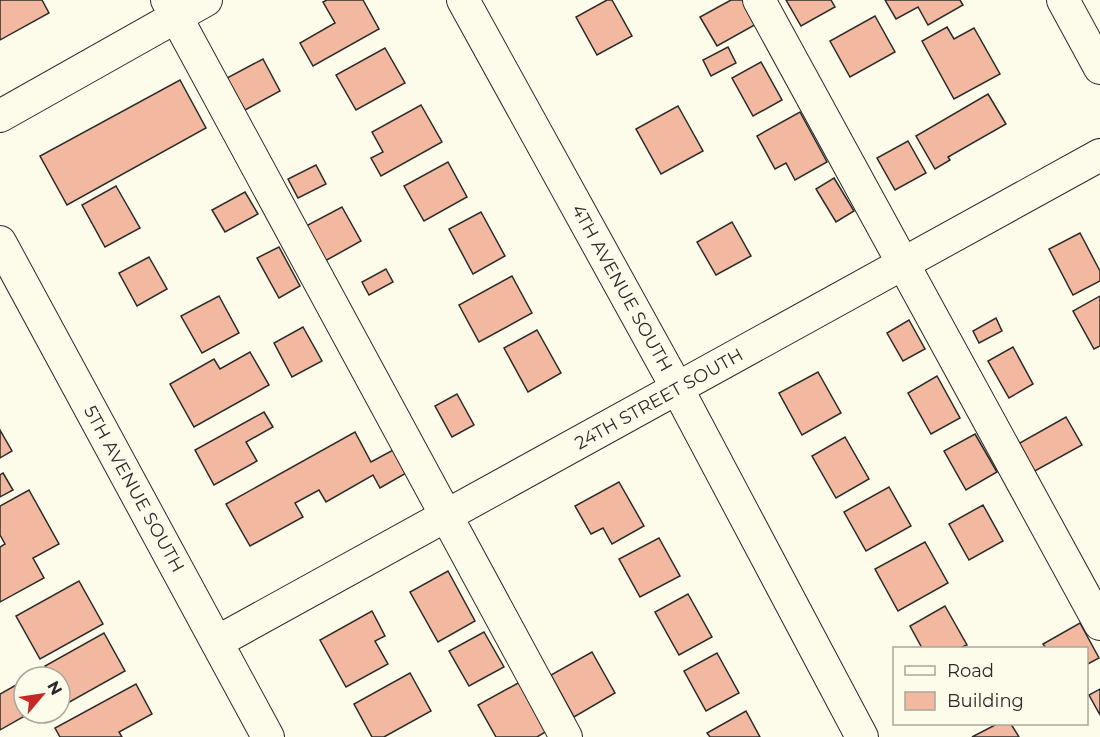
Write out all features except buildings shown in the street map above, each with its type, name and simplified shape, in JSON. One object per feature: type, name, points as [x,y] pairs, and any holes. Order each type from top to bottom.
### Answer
[{"type":"street","points":[[0,116],[172,8],[206,0]]},
{"type":"street","name":"4TH AVENUE SOUTH","points":[[463,0],[678,388],[862,737]]},
{"type":"street","points":[[759,0],[1100,624]]},
{"type":"street","points":[[1063,0],[1100,68]]},
{"type":"street","points":[[172,8],[566,737]]},
{"type":"street","name":"24TH STREET SOUTH","points":[[217,642],[1100,155]]},
{"type":"street","name":"5TH AVENUE SOUTH","points":[[0,242],[268,737]]}]
